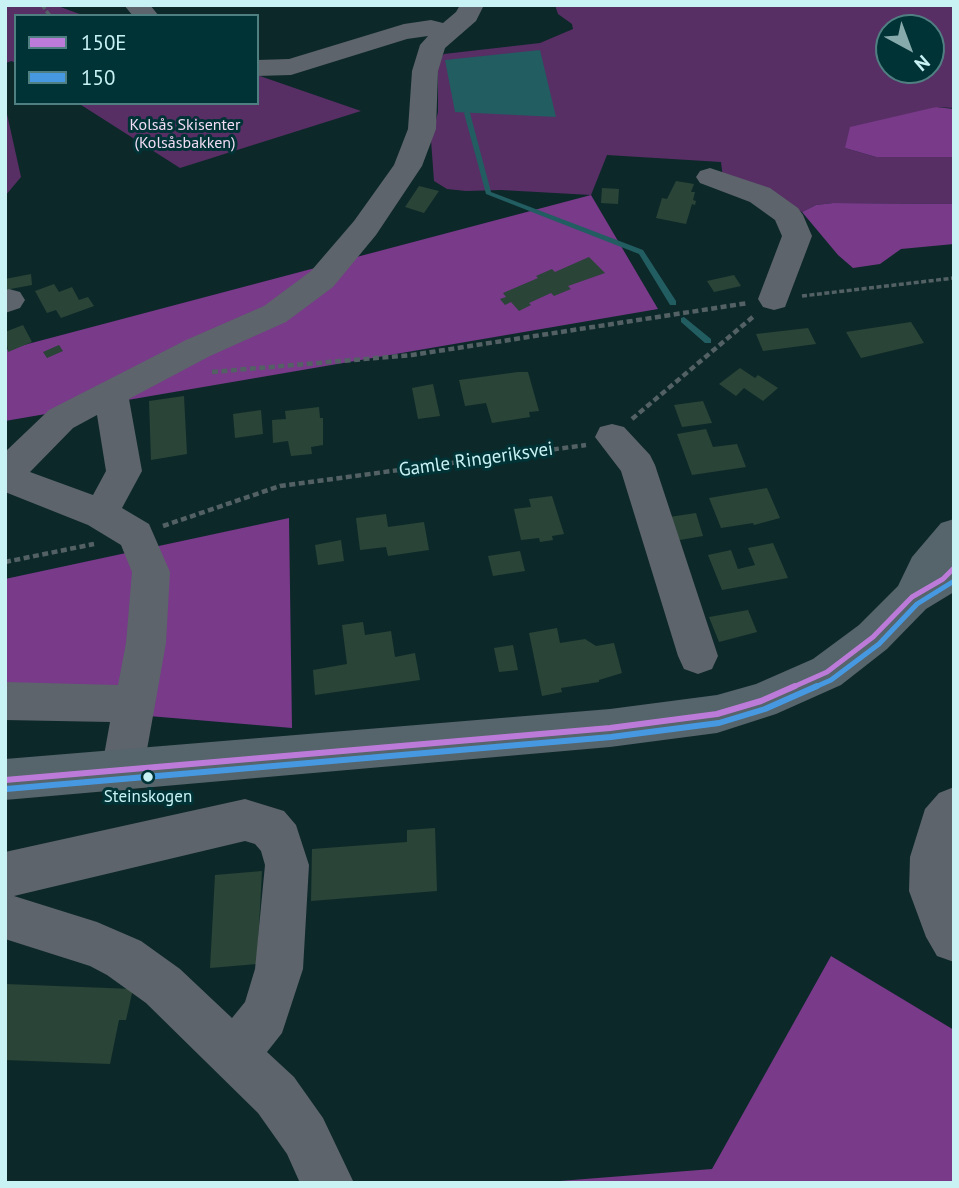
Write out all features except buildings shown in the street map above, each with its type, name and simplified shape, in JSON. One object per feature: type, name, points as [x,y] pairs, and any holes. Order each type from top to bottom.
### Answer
[{"type":"main road","points":[[912,597],[925,568],[954,534]]},
{"type":"main road","points":[[5,780],[610,729],[717,715],[761,701],[827,672],[873,637],[912,597],[943,579],[954,568]]},
{"type":"street","points":[[402,5],[458,21]]},
{"type":"street","points":[[259,68],[290,67],[404,32],[458,21]]},
{"type":"street","points":[[122,772],[146,643],[151,572],[136,536],[101,514],[5,476],[61,419],[198,348],[275,314],[322,279],[365,228],[408,166],[422,130],[425,71],[433,45],[458,21]]},
{"type":"street","points":[[710,177],[760,195],[788,215],[797,236],[774,299]]},
{"type":"street","points":[[101,514],[124,471],[111,395]]},
{"type":"street","points":[[612,437],[637,465],[698,656]]},
{"type":"street","points":[[5,701],[136,704]]},
{"type":"street","points":[[954,808],[941,824],[932,857],[932,891],[942,921],[954,939]]},
{"type":"street","points":[[5,875],[245,820],[268,827],[280,839],[287,865],[279,969],[265,1016],[235,1053]]},
{"type":"street","points":[[5,916],[97,945],[124,958],[163,985],[276,1095],[305,1136],[328,1183]]},
{"type":"path","points":[[207,372],[412,355],[774,299],[954,278]]},
{"type":"path","name":"Gamle Ringeriksvei","points":[[5,562],[136,536],[280,486],[542,452],[591,444],[612,437],[774,299]]},
{"type":"green space","points":[[5,5],[55,5],[80,14],[14,14],[14,62],[5,63]]},
{"type":"green space","points":[[555,5],[954,5],[954,108],[936,107],[845,148],[876,157],[954,157],[954,204],[833,203],[816,205],[802,212],[766,191],[723,178],[721,162],[607,155],[591,195],[501,190],[466,191],[447,189],[434,181],[431,140],[438,112],[438,61],[444,54],[540,43],[573,29],[572,24],[558,14]]},
{"type":"green space","name":"Kolsås Skisenter (Kolsåsbakken)","points":[[259,76],[361,111],[180,168],[81,105],[259,105]]},
{"type":"green space","points":[[5,105],[21,177],[5,196]]},
{"type":"shaded area","points":[[936,107],[954,109],[954,157],[876,157],[845,148],[850,127]]},
{"type":"shaded area","points":[[591,195],[658,309],[5,421],[5,350]]},
{"type":"shaded area","points":[[954,204],[954,244],[901,249],[880,264],[853,268],[838,255],[802,212],[816,205]]},
{"type":"shaded area","points":[[289,518],[292,728],[41,707],[5,700],[5,579]]},
{"type":"shaded area","points":[[831,956],[954,1030],[954,1183],[534,1183],[712,1169]]},
{"type":"water","points":[[540,50],[556,117],[455,112],[445,60]]},
{"type":"waterway","points":[[467,113],[488,193],[641,252],[673,303]]},
{"type":"waterway","points":[[684,320],[708,341]]},
{"type":"transit line","name":"150E","points":[[5,780],[610,728],[717,714],[761,701],[827,672],[873,637],[912,597],[943,579],[954,568]]},
{"type":"transit line","name":"150","points":[[6,789],[611,737],[719,723],[765,709],[831,680],[879,644],[917,604],[954,581]]},
{"type":"place","name":"Steinskogen","points":[[148,777]]}]
